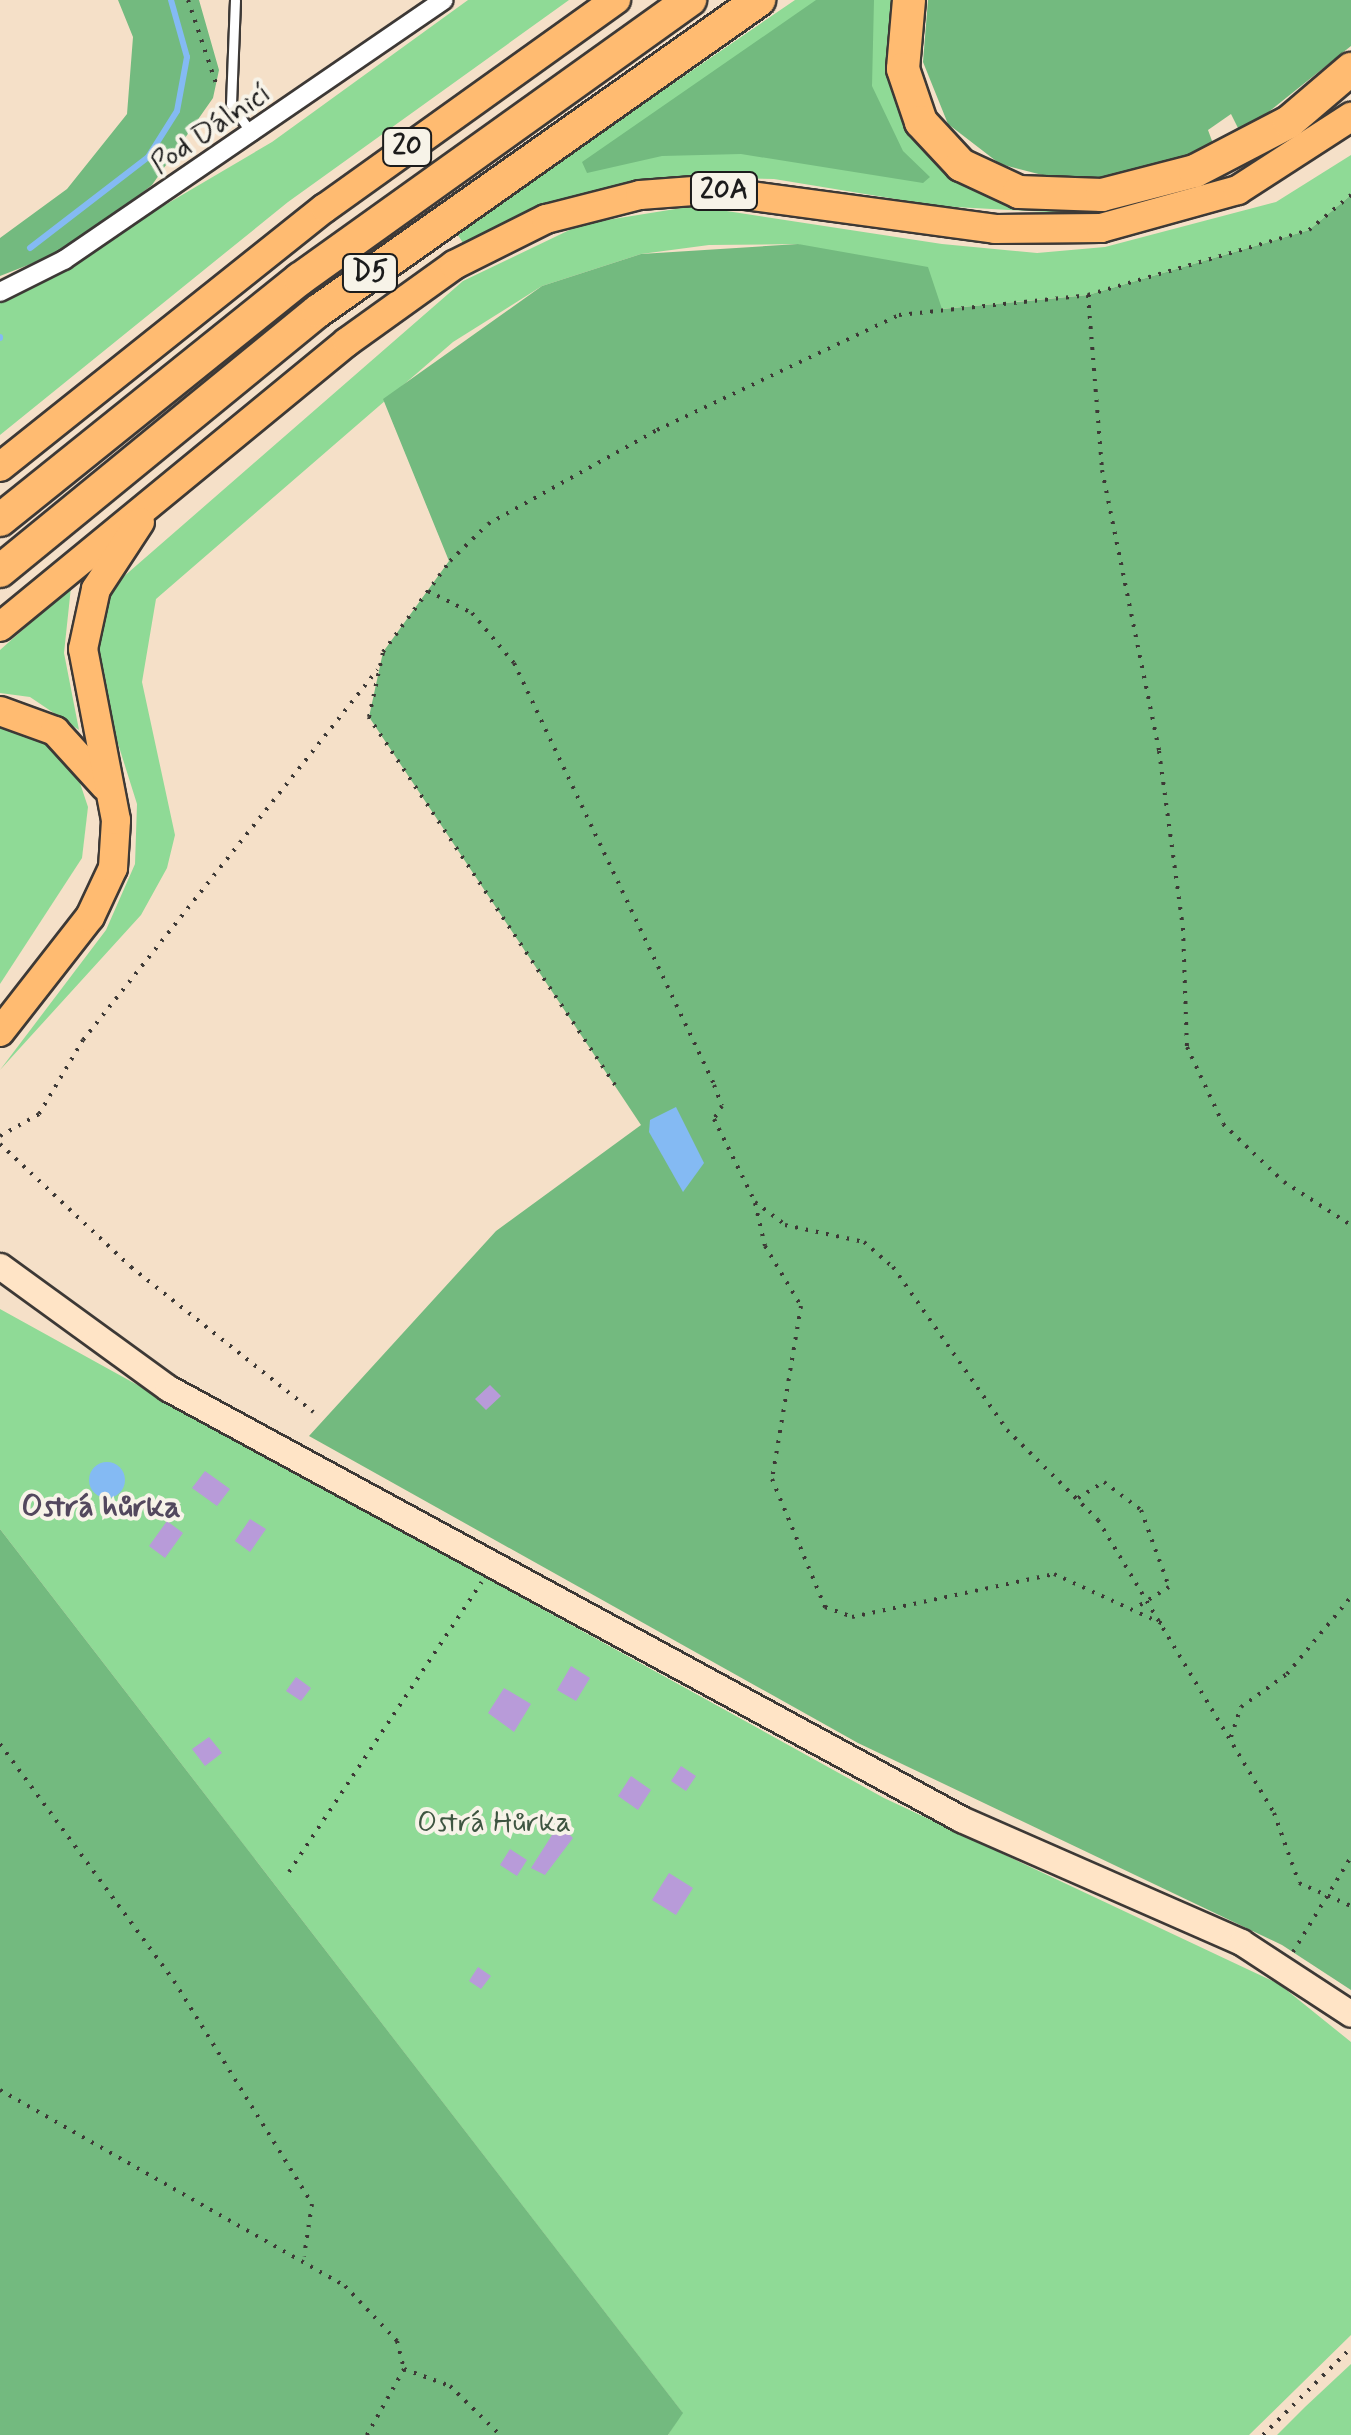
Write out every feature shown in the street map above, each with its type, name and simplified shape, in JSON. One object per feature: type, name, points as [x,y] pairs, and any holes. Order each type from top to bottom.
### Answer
[{"type":"highway","name":"20","points":[[0,468],[326,208],[616,0]]},
{"type":"highway","name":"D5","points":[[0,520],[315,268],[690,0]]},
{"type":"highway","name":"D5","points":[[0,571],[318,312],[759,0]]},
{"type":"highway","points":[[909,0],[903,70],[921,122],[961,165],[1019,192],[1102,195],[1195,171],[1289,122],[1351,69]]},
{"type":"highway","name":"20A","points":[[0,627],[168,485],[454,265],[577,209],[672,191],[742,192],[996,229],[1101,228],[1238,190],[1351,117]]},
{"type":"highway","points":[[0,1032],[100,902],[116,852],[114,804],[86,689],[85,629],[106,570],[168,485]]},
{"type":"highway","points":[[0,712],[69,742],[114,804]]},
{"type":"main road","points":[[0,1266],[168,1388],[961,1819],[1284,1969],[1351,2014]]},
{"type":"street","name":"Pod Dálnicí","points":[[0,292],[254,135],[444,0]]},
{"type":"lane","points":[[235,0],[231,104],[254,135]]},
{"type":"path","points":[[188,0],[210,78],[231,104]]},
{"type":"path","points":[[0,1136],[39,1114],[83,1040],[380,666],[428,591],[488,524],[657,430],[899,315],[1088,295],[1309,230],[1351,195]]},
{"type":"path","points":[[1088,295],[1102,470],[1180,908],[1187,1047],[1223,1124],[1284,1182],[1351,1226]]},
{"type":"path","points":[[428,591],[472,612],[514,663],[714,1085],[722,1106],[714,1119],[755,1202],[765,1246],[801,1306],[772,1479],[825,1607],[852,1617],[1054,1574],[1136,1607],[1166,1627]]},
{"type":"path","points":[[380,666],[369,717],[615,1085]]},
{"type":"path","points":[[0,1144],[131,1267],[313,1412]]},
{"type":"path","points":[[755,1202],[785,1224],[864,1242],[893,1267],[1007,1430],[1077,1499],[1147,1595],[1274,1813],[1299,1884],[1322,1899],[1351,1906]]},
{"type":"path","points":[[1077,1499],[1104,1482],[1134,1499],[1170,1581],[1166,1593],[1147,1595],[1136,1607]]},
{"type":"path","points":[[289,1872],[492,1565]]},
{"type":"path","points":[[1230,1737],[1241,1707],[1288,1674],[1351,1596]]},
{"type":"path","points":[[0,1744],[174,1981],[312,2204],[304,2256]]},
{"type":"path","points":[[1284,1969],[1322,1899],[1351,1857]]},
{"type":"path","points":[[0,2090],[160,2186],[304,2256],[397,2341],[404,2369],[366,2435]]},
{"type":"path","points":[[1263,2435],[1351,2348]]},
{"type":"path","points":[[404,2369],[450,2386],[500,2435]]},
{"type":"green space","points":[[118,0],[199,0],[219,70],[213,98],[152,185],[69,249],[0,276],[0,238],[67,189],[127,114],[133,37]]},
{"type":"green space","points":[[468,0],[569,0],[288,202],[0,435],[0,302],[272,142]]},
{"type":"green space","points":[[795,0],[895,0],[889,61],[930,158],[1008,205],[1084,214],[938,206],[774,179],[665,177],[546,204],[463,243],[456,232]]},
{"type":"green space","points":[[816,0],[874,0],[872,86],[903,151],[930,177],[923,183],[741,154],[662,156],[587,173],[582,162]]},
{"type":"green space","points":[[928,0],[1351,0],[1351,46],[1241,134],[1231,114],[1208,130],[1215,149],[1116,179],[1062,180],[1000,164],[948,124],[923,62]]},
{"type":"green space","points":[[1351,155],[1351,195],[1309,230],[1088,295],[941,309],[798,244],[709,245],[641,254],[542,286],[453,342],[156,599],[142,682],[175,835],[167,868],[141,915],[0,1070],[106,930],[135,864],[137,804],[92,661],[114,585],[463,281],[582,224],[694,206],[942,244],[1037,253],[1105,247],[1276,202]]},
{"type":"green space","points":[[1351,195],[1351,1990],[1282,1945],[858,1743],[309,1436],[496,1231],[641,1125],[369,717],[383,652],[449,561],[383,399],[542,286],[641,254],[798,244],[928,267],[942,309],[1088,295],[1309,230]]},
{"type":"green space","points":[[71,587],[64,653],[79,730],[30,697],[0,693],[0,650]]},
{"type":"green space","points":[[0,725],[44,734],[74,765],[88,807],[82,858],[0,984]]},
{"type":"green space","name":"Ostrá Hůrka","points":[[0,1309],[884,1798],[1279,1984],[1351,2042],[1351,2335],[1249,2435],[668,2435],[682,2412],[0,1529]]},
{"type":"green space","points":[[0,1529],[683,2413],[668,2435],[0,2435]]},
{"type":"green space","points":[[1351,2364],[1351,2435],[1277,2435],[1305,2407]]},
{"type":"water","points":[[676,1107],[704,1163],[683,1192],[649,1132],[650,1120]]},
{"type":"water","points":[[107,1462],[120,1467],[125,1480],[120,1493],[107,1498],[94,1493],[89,1480],[94,1467]]},
{"type":"building","points":[[490,1385],[501,1396],[486,1410],[475,1399]]},
{"type":"building","points":[[205,1471],[230,1489],[217,1506],[192,1488]]},
{"type":"building","points":[[250,1519],[266,1529],[250,1552],[235,1541]]},
{"type":"building","points":[[167,1521],[183,1533],[165,1558],[149,1546]]},
{"type":"building","points":[[571,1666],[590,1678],[576,1701],[557,1690]]},
{"type":"building","points":[[296,1677],[311,1688],[301,1701],[286,1691]]},
{"type":"building","points":[[504,1688],[531,1704],[514,1732],[488,1713]]},
{"type":"building","points":[[209,1737],[222,1753],[205,1766],[192,1749]]},
{"type":"building","points":[[681,1766],[696,1776],[686,1791],[671,1781]]},
{"type":"building","points":[[631,1776],[651,1790],[638,1810],[618,1796]]},
{"type":"building","points":[[559,1824],[573,1838],[545,1875],[531,1868]]},
{"type":"building","points":[[510,1849],[527,1860],[517,1876],[500,1865]]},
{"type":"building","points":[[669,1873],[693,1888],[676,1915],[652,1900]]},
{"type":"building","points":[[478,1967],[491,1976],[481,1989],[469,1981]]},
{"type":"waterway","points":[[30,248],[148,157],[177,111],[187,57],[171,0]]},
{"type":"district","name":"Ostrá hůrka","points":[[101,1507]]}]
